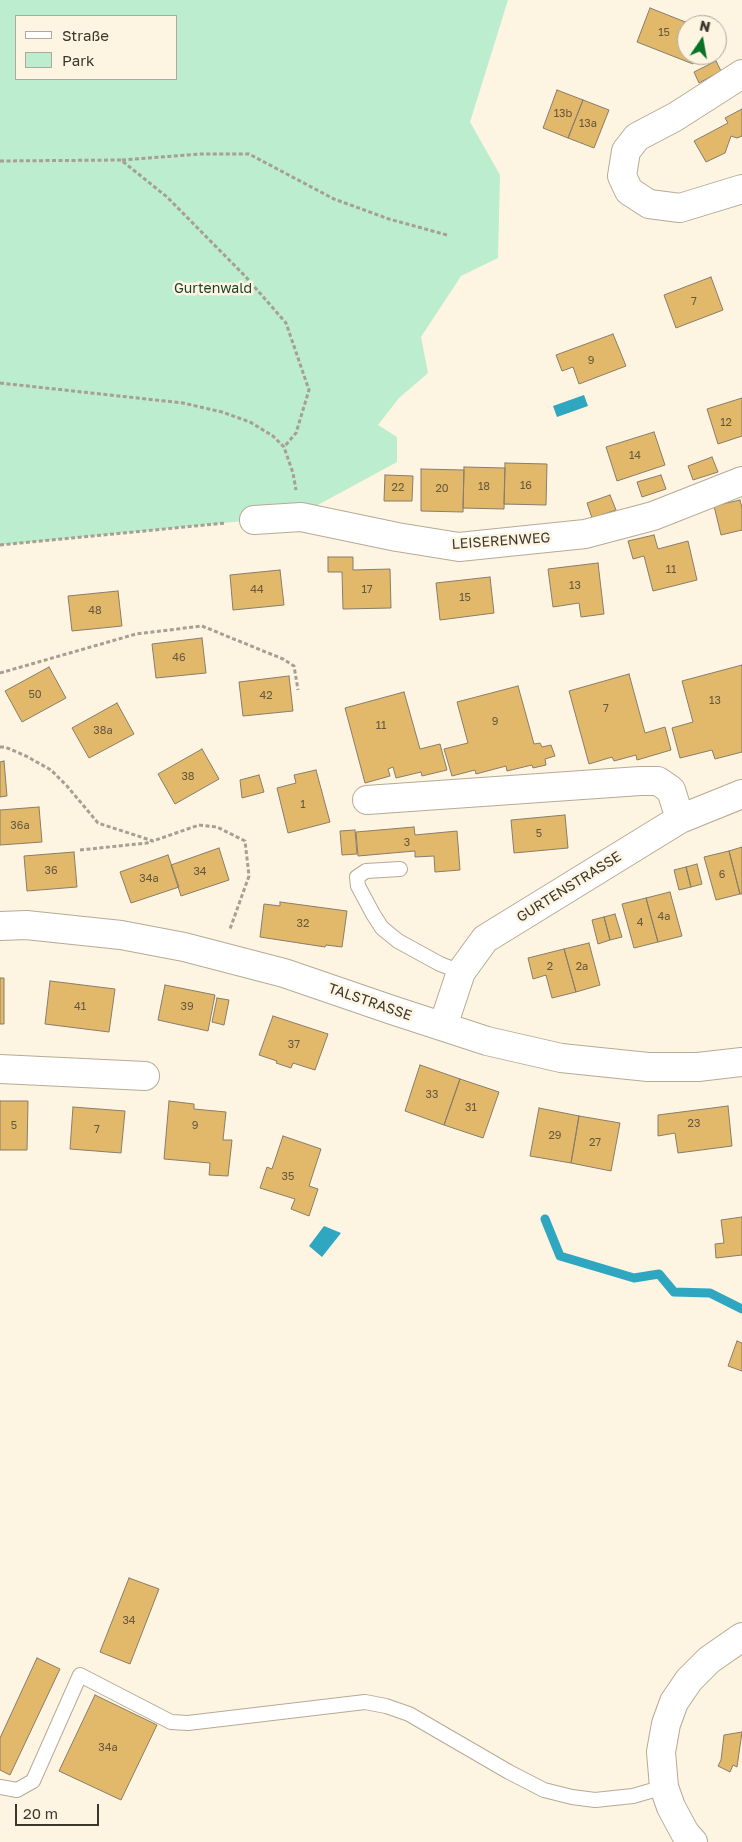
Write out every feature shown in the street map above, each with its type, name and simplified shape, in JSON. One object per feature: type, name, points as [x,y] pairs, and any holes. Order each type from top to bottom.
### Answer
[{"type":"street","points":[[742,74],[675,117],[637,137],[626,151],[622,176],[629,191],[649,204],[680,208],[742,189]]},
{"type":"street","name":"LEISERENWEG","points":[[254,520],[301,516],[397,537],[459,547],[585,534],[654,516],[742,481]]},
{"type":"street","points":[[366,800],[658,781],[671,790],[680,819]]},
{"type":"street","name":"GURTENSTRASSE","points":[[443,1026],[461,972],[485,939],[680,819],[742,794]]},
{"type":"street","name":"TALSTRASSE","points":[[0,926],[26,925],[121,935],[184,947],[284,973],[487,1041],[560,1058],[648,1067],[698,1067],[742,1062]]},
{"type":"street","points":[[0,1069],[145,1076]]},
{"type":"street","points":[[693,1842],[685,1833],[670,1807],[664,1786],[661,1752],[666,1724],[674,1702],[689,1680],[709,1660],[742,1638]]},
{"type":"lane","points":[[400,870],[366,871],[357,877],[358,886],[373,914],[382,928],[398,940],[440,964],[461,972]]},
{"type":"lane","points":[[0,1787],[17,1790],[33,1781],[80,1675],[171,1722],[188,1723],[365,1702],[386,1706],[409,1714],[544,1790],[594,1800],[633,1796],[664,1786]]},
{"type":"path","points":[[0,161],[121,160],[199,154],[249,154],[334,199],[389,220],[447,235]]},
{"type":"path","points":[[121,160],[167,197],[245,276],[286,322],[309,390],[296,433],[284,447]]},
{"type":"path","points":[[0,383],[183,403],[222,412],[250,422],[273,436],[284,447],[293,473],[301,516]]},
{"type":"path","points":[[0,545],[254,520]]},
{"type":"path","points":[[0,673],[136,634],[202,626],[294,666],[298,690]]},
{"type":"path","points":[[0,748],[5,747],[26,756],[51,770],[98,823],[153,841]]},
{"type":"path","points":[[80,850],[147,843],[199,825],[217,827],[245,841],[248,876],[220,956]]},
{"type":"green space","name":"Gurtenwald","points":[[0,0],[508,0],[470,122],[500,175],[498,258],[461,276],[421,337],[428,373],[399,398],[378,425],[397,437],[397,462],[303,513],[243,521],[0,545]]},
{"type":"water","points":[[584,395],[588,406],[557,417],[553,406]]},
{"type":"water","points":[[324,1226],[341,1233],[322,1257],[309,1246]]},
{"type":"building","points":[[650,8],[677,19],[677,58],[637,42]]},
{"type":"building","points":[[708,65],[718,65],[721,71],[699,83],[694,72]]},
{"type":"building","points":[[557,90],[583,100],[568,138],[543,128]]},
{"type":"building","points":[[583,100],[609,110],[594,148],[568,138]]},
{"type":"building","points":[[742,109],[742,136],[737,138],[731,136],[725,153],[706,162],[694,141],[728,123],[725,118]]},
{"type":"building","points":[[711,277],[723,310],[676,328],[664,295]]},
{"type":"building","points":[[613,334],[626,366],[579,384],[573,367],[562,371],[556,355]]},
{"type":"building","points":[[742,398],[742,436],[718,444],[707,409]]},
{"type":"building","points":[[654,432],[665,465],[617,481],[606,447]]},
{"type":"building","points":[[712,457],[718,472],[693,480],[688,466]]},
{"type":"building","points":[[505,463],[547,464],[546,505],[504,504]]},
{"type":"building","points":[[464,467],[505,468],[504,509],[463,508]]},
{"type":"building","points":[[421,469],[464,470],[463,512],[421,511]]},
{"type":"building","points":[[385,475],[413,476],[412,501],[384,501]]},
{"type":"building","points":[[661,475],[666,489],[642,497],[637,482]]},
{"type":"building","points":[[610,495],[616,510],[592,518],[587,503]]},
{"type":"building","points":[[740,500],[742,530],[721,535],[714,506]]},
{"type":"building","points":[[654,535],[658,549],[688,541],[697,580],[653,591],[644,556],[633,559],[628,541]]},
{"type":"building","points":[[328,557],[353,557],[353,570],[390,569],[391,608],[343,609],[342,572],[328,572]]},
{"type":"building","points":[[598,563],[604,614],[581,617],[579,603],[553,607],[548,569]]},
{"type":"building","points":[[280,570],[284,605],[233,610],[230,575]]},
{"type":"building","points":[[490,577],[494,613],[440,620],[436,583]]},
{"type":"building","points":[[118,591],[122,626],[72,631],[68,596]]},
{"type":"building","points":[[202,638],[206,673],[156,678],[152,644]]},
{"type":"building","points":[[742,665],[742,752],[715,759],[712,750],[680,758],[672,728],[693,722],[682,681]]},
{"type":"building","points":[[49,667],[66,698],[22,722],[5,691]]},
{"type":"building","points":[[629,674],[645,733],[665,727],[671,750],[637,760],[636,755],[614,761],[612,757],[589,764],[569,691]]},
{"type":"building","points":[[289,676],[293,711],[243,716],[239,682]]},
{"type":"building","points":[[518,686],[534,744],[540,743],[542,747],[551,745],[555,756],[545,759],[546,765],[533,768],[532,765],[507,771],[506,766],[476,774],[475,770],[452,776],[444,749],[468,743],[457,702]]},
{"type":"building","points":[[404,692],[420,749],[440,744],[447,770],[422,776],[421,772],[396,778],[393,767],[388,769],[390,776],[365,783],[345,708]]},
{"type":"building","points":[[117,703],[134,734],[89,758],[72,728]]},
{"type":"building","points":[[202,749],[219,779],[175,804],[158,774]]},
{"type":"building","points":[[4,761],[7,796],[0,797],[0,762]]},
{"type":"building","points":[[316,770],[330,822],[288,833],[277,788],[296,783],[294,775]]},
{"type":"building","points":[[259,775],[264,792],[242,798],[240,780]]},
{"type":"building","points":[[39,807],[42,842],[0,845],[0,810]]},
{"type":"building","points":[[565,815],[568,848],[514,853],[511,820]]},
{"type":"building","points":[[414,827],[415,835],[457,831],[460,870],[435,872],[434,856],[415,857],[415,851],[358,856],[356,832]]},
{"type":"building","points":[[355,830],[357,854],[342,855],[340,831]]},
{"type":"building","points":[[742,847],[742,894],[740,894],[729,851]]},
{"type":"building","points":[[219,848],[229,880],[181,896],[171,865]]},
{"type":"building","points":[[729,851],[740,894],[716,900],[704,857]]},
{"type":"building","points":[[74,852],[77,887],[27,891],[24,856]]},
{"type":"building","points":[[168,855],[179,887],[131,903],[120,872]]},
{"type":"building","points":[[697,864],[702,884],[691,887],[686,867]]},
{"type":"building","points":[[686,867],[691,887],[679,890],[674,870]]},
{"type":"building","points":[[670,892],[682,936],[658,942],[646,898]]},
{"type":"building","points":[[646,898],[658,942],[634,948],[622,904]]},
{"type":"building","points":[[280,902],[347,911],[342,947],[326,945],[325,947],[260,937],[264,904],[280,906]]},
{"type":"building","points":[[615,914],[622,937],[610,940],[604,917]]},
{"type":"building","points":[[604,917],[610,940],[598,944],[592,920]]},
{"type":"building","points":[[589,943],[600,985],[576,992],[564,949]]},
{"type":"building","points":[[564,949],[576,992],[552,998],[546,975],[533,979],[528,958]]},
{"type":"building","points":[[0,978],[4,978],[4,1024],[0,1024]]},
{"type":"building","points":[[50,981],[115,989],[109,1032],[45,1024]]},
{"type":"building","points":[[165,985],[215,995],[208,1031],[158,1020]]},
{"type":"building","points":[[217,998],[229,1000],[224,1025],[212,1022]]},
{"type":"building","points":[[273,1016],[328,1034],[315,1070],[293,1063],[291,1068],[259,1055]]},
{"type":"building","points":[[420,1065],[460,1079],[444,1125],[405,1111]]},
{"type":"building","points":[[460,1079],[499,1092],[483,1138],[444,1125]]},
{"type":"building","points":[[0,1101],[28,1101],[27,1150],[0,1150]]},
{"type":"building","points":[[169,1101],[194,1104],[194,1109],[226,1112],[223,1140],[232,1140],[228,1176],[209,1175],[210,1163],[164,1159]]},
{"type":"building","points":[[728,1106],[732,1146],[678,1153],[675,1133],[658,1136],[658,1115]]},
{"type":"building","points":[[73,1107],[125,1111],[121,1153],[70,1149]]},
{"type":"building","points":[[539,1108],[579,1116],[571,1163],[530,1156]]},
{"type":"building","points":[[579,1116],[620,1123],[611,1171],[571,1163]]},
{"type":"building","points":[[283,1136],[321,1149],[309,1186],[318,1189],[309,1216],[291,1209],[295,1199],[260,1188],[267,1167],[272,1169]]},
{"type":"building","points":[[742,1217],[742,1255],[716,1258],[715,1244],[724,1243],[721,1220]]},
{"type":"building","points":[[737,1341],[742,1343],[742,1371],[728,1366]]},
{"type":"building","points":[[129,1578],[159,1589],[130,1664],[100,1652]]},
{"type":"building","points":[[37,1658],[60,1669],[10,1775],[0,1770],[0,1738]]},
{"type":"building","points":[[95,1695],[157,1725],[121,1800],[59,1771]]},
{"type":"building","points":[[742,1732],[737,1767],[733,1765],[730,1772],[718,1766],[721,1760],[724,1735]]},
{"type":"waterway","points":[[545,1219],[560,1256],[634,1278],[659,1274],[674,1292],[710,1293],[742,1309]]}]
